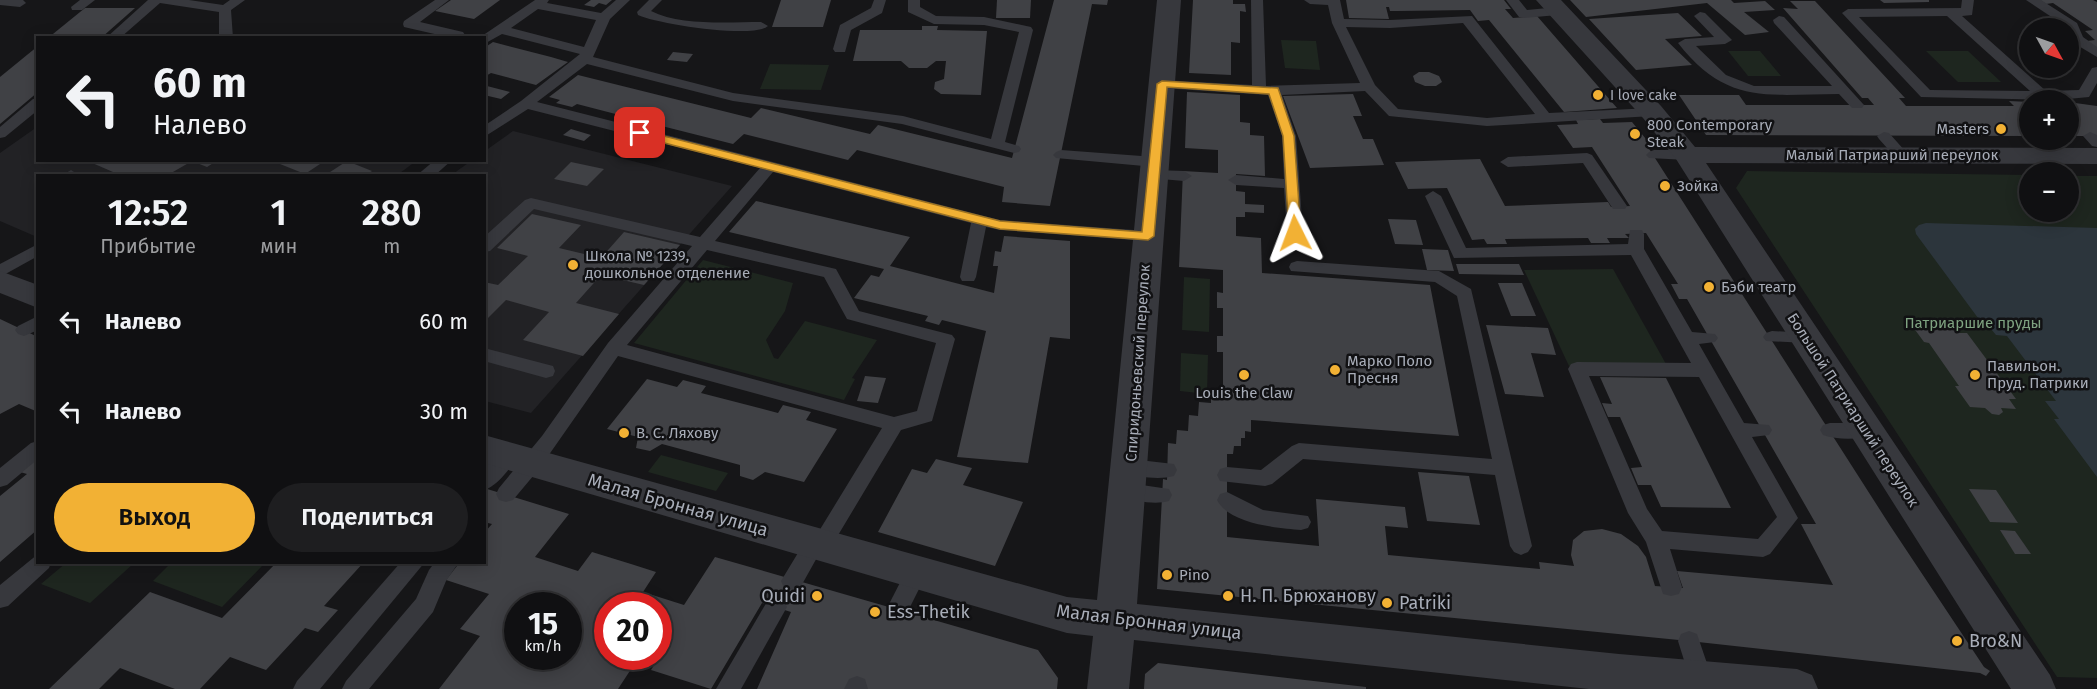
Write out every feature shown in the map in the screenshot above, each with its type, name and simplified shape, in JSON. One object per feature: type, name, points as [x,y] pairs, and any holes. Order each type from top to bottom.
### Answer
[{"type":"street","name":"Спиридоньевский переулок","points":[[1108,689],[1129,479],[1148,236],[1164,171],[1162,84],[1169,0]]},
{"type":"street","name":"Большой Патриарший переулок","points":[[1553,5],[1652,112],[1671,155],[1806,337],[2035,689]]},
{"type":"street","name":"Малый Патриарший переулок","points":[[1671,155],[1892,146],[2095,145]]},
{"type":"street","points":[[0,281],[36,296]]},
{"type":"street","name":"Малая Бронная улица","points":[[508,463],[818,545],[1068,615],[1622,681],[1701,681],[1797,689]]},
{"type":"lane","points":[[77,8],[89,0]]},
{"type":"lane","points":[[114,36],[156,0]]},
{"type":"lane","points":[[162,0],[225,9],[239,0]]},
{"type":"lane","points":[[443,0],[409,24],[458,35]]},
{"type":"lane","points":[[486,132],[526,104],[586,55],[604,17],[624,0]]},
{"type":"lane","points":[[656,0],[643,12],[649,17],[693,24],[761,27]]},
{"type":"lane","points":[[840,49],[845,28],[877,10],[879,0]]},
{"type":"lane","points":[[914,0],[913,9],[934,20],[984,21],[1026,30],[997,145]]},
{"type":"lane","points":[[1257,0],[1259,90]]},
{"type":"lane","points":[[1310,0],[1334,1],[1338,23],[1369,87],[1394,113],[1487,122],[1652,112]]},
{"type":"lane","points":[[1512,0],[1517,14],[1553,5]]},
{"type":"lane","points":[[1968,0],[1967,12],[1848,13],[1926,94],[2019,97]]},
{"type":"lane","points":[[2032,0],[2072,26],[2077,39],[2097,53]]},
{"type":"lane","points":[[0,1],[20,3]]},
{"type":"lane","points":[[486,39],[539,3],[604,17]]},
{"type":"lane","points":[[225,9],[226,36]]},
{"type":"lane","points":[[1950,12],[2037,90]]},
{"type":"lane","points":[[1700,16],[1725,40],[1685,43],[1721,78],[1752,90],[1843,90]]},
{"type":"lane","points":[[1338,23],[1390,24],[1467,19],[1545,118]]},
{"type":"lane","points":[[1779,20],[1857,105]]},
{"type":"lane","points":[[500,30],[733,97],[903,120],[1014,149]]},
{"type":"lane","points":[[2079,95],[2084,94],[2097,71]]},
{"type":"lane","points":[[1162,84],[1274,91],[1369,87]]},
{"type":"lane","points":[[1274,91],[1289,136],[1295,233]]},
{"type":"lane","points":[[0,134],[36,104]]},
{"type":"lane","points":[[526,104],[1000,225],[1148,236]]},
{"type":"lane","points":[[1061,155],[1164,171]]},
{"type":"lane","points":[[1508,162],[1593,158],[1619,206]]},
{"type":"lane","points":[[426,174],[442,162]]},
{"type":"lane","points":[[506,494],[508,463],[549,441],[615,348],[770,166]]},
{"type":"lane","points":[[1236,180],[1292,184]]},
{"type":"lane","points":[[1433,196],[1460,254],[1636,241],[1788,519],[1763,548],[1656,539]]},
{"type":"lane","points":[[486,245],[531,203],[830,273],[853,315],[946,339],[925,416],[894,424],[615,348]]},
{"type":"lane","points":[[968,277],[980,219]]},
{"type":"lane","points":[[0,271],[36,250]]},
{"type":"lane","points":[[1297,267],[1439,277],[1465,293],[1521,546]]},
{"type":"lane","points":[[1772,338],[1806,337]]},
{"type":"lane","points":[[1688,338],[1709,338]]},
{"type":"lane","points":[[486,355],[546,371]]},
{"type":"lane","points":[[1671,587],[1656,539],[1638,513],[1577,369],[1706,370]]},
{"type":"lane","points":[[792,581],[818,545],[894,424]]},
{"type":"lane","points":[[1739,430],[1762,430]]},
{"type":"lane","points":[[1830,430],[1866,430]]},
{"type":"lane","points":[[0,479],[36,450]]},
{"type":"lane","points":[[1227,475],[1265,478],[1299,451],[1504,468]]},
{"type":"lane","points":[[1129,479],[1167,470]]},
{"type":"lane","points":[[1129,479],[1162,495]]},
{"type":"lane","points":[[1227,500],[1260,518],[1301,522]]},
{"type":"lane","points":[[0,599],[39,564]]},
{"type":"lane","points":[[305,689],[413,564]]},
{"type":"lane","points":[[354,689],[424,605],[437,576],[447,564]]},
{"type":"lane","points":[[897,610],[916,573]]},
{"type":"lane","points":[[728,689],[776,607]]},
{"type":"lane","points":[[1689,641],[1701,681]]},
{"type":"shaded area","points":[[36,128],[36,162],[415,162],[399,174],[36,174],[36,237],[0,221],[0,153]]},
{"type":"shaded area","name":"Школа № 1239, дошкольное отделение","points":[[513,131],[732,186],[531,413],[486,401],[486,174],[453,174],[470,162],[486,162],[486,150]]},
{"type":"shaded area","name":"Патриаршие пруды","points":[[1926,223],[2097,228],[2097,477],[2054,419],[2059,419],[2045,401],[2056,401],[2007,336],[1996,335],[1982,318],[1978,318],[1916,234],[1915,229]]},
{"type":"green space","points":[[1281,40],[1316,41],[1320,70],[1285,68]]},
{"type":"green space","points":[[1728,51],[1760,51],[1781,76],[1748,76]]},
{"type":"green space","points":[[1926,51],[1968,51],[2001,82],[1958,82]]},
{"type":"green space","points":[[770,64],[829,65],[821,90],[760,89]]},
{"type":"green space","name":"Патриаршие пруды","points":[[1747,171],[2019,175],[2019,222],[2079,222],[2079,176],[2097,176],[2097,678],[2057,677],[1736,188]]},
{"type":"green space","points":[[703,260],[793,283],[785,311],[766,340],[774,358],[778,359],[805,321],[877,340],[852,378],[855,379],[844,400],[634,343]]},
{"type":"green space","points":[[1613,269],[1666,364],[1569,366],[1524,270]]},
{"type":"green space","points":[[1184,277],[1210,279],[1209,332],[1182,330]]},
{"type":"green space","points":[[1181,353],[1208,355],[1207,394],[1180,391]]},
{"type":"green space","points":[[661,455],[728,473],[716,491],[648,472]]},
{"type":"green space","points":[[65,564],[133,564],[90,603],[41,584]]},
{"type":"green space","points":[[170,564],[264,564],[222,607],[153,581]]},
{"type":"building","points":[[451,0],[500,0],[474,19],[435,11]]},
{"type":"building","points":[[591,0],[612,0],[606,5],[599,3],[594,7],[584,5]]},
{"type":"building","points":[[781,0],[831,0],[823,27],[772,27]]},
{"type":"building","points":[[997,0],[1031,0],[1030,18],[996,18]]},
{"type":"building","points":[[1054,0],[1108,0],[1107,5],[1092,4],[1050,206],[1002,202],[1004,187],[857,150],[848,160],[744,134],[733,144],[642,121],[638,125],[627,122],[631,118],[577,104],[572,107],[556,103],[560,100],[549,97],[578,75],[751,118],[761,108],[870,134],[878,125],[1012,158]]},
{"type":"building","points":[[1193,0],[1233,0],[1233,4],[1245,4],[1246,12],[1240,11],[1240,43],[1231,42],[1231,75],[1189,73]]},
{"type":"building","points":[[1346,0],[1504,0],[1511,9],[1505,9],[1513,18],[1537,16],[1617,108],[1564,112],[1489,20],[1478,21],[1470,10],[1390,11],[1389,7],[1386,7],[1389,19],[1349,18]]},
{"type":"building","points":[[1570,0],[1731,0],[1734,3],[1765,1],[1775,10],[1744,12],[1769,32],[1745,35],[1707,3],[1586,17]]},
{"type":"building","points":[[1880,0],[1929,0],[1929,2],[1884,3]]},
{"type":"building","points":[[2040,0],[2093,0],[2097,2],[2097,48],[2087,41],[2095,40],[2085,31],[2093,30],[2079,21],[2079,18],[2075,18],[2053,3],[2046,4]]},
{"type":"building","points":[[1790,1],[1815,1],[1905,98],[1899,98],[1906,106],[2014,106],[2009,101],[2019,101],[2019,136],[1706,135],[1679,95],[1739,95],[1746,105],[1874,105],[1868,98],[1862,98],[1783,8],[1798,9]]},
{"type":"building","points":[[85,8],[135,8],[103,36],[50,36]]},
{"type":"building","points":[[1678,13],[1702,36],[1665,39],[1692,65],[1636,70],[1589,19]]},
{"type":"building","points":[[922,26],[938,26],[937,30],[987,31],[981,95],[941,94],[934,89],[935,82],[944,79],[946,61],[936,61],[927,68],[909,68],[901,61],[853,61],[860,30],[922,30]]},
{"type":"building","points":[[493,42],[568,62],[536,85],[491,73],[486,76],[486,47]]},
{"type":"building","points":[[36,48],[36,94],[0,124],[0,77]]},
{"type":"building","points":[[673,52],[693,54],[687,62],[667,60]]},
{"type":"building","points":[[1419,72],[1429,72],[1439,76],[1442,82],[1436,86],[1425,86],[1415,82],[1413,76]]},
{"type":"building","points":[[486,85],[510,92],[501,99],[486,95]]},
{"type":"building","points":[[1187,92],[1240,95],[1240,122],[1250,123],[1250,135],[1264,136],[1265,176],[1236,174],[1236,191],[1245,192],[1245,204],[1264,205],[1264,213],[1245,212],[1245,217],[1236,217],[1236,236],[1261,238],[1262,273],[1430,285],[1459,436],[1251,420],[1251,432],[1245,431],[1245,438],[1241,438],[1241,446],[1234,446],[1233,454],[1227,454],[1227,537],[1319,546],[1316,499],[1405,507],[1408,528],[1385,526],[1388,555],[1540,569],[1539,562],[1574,566],[1571,555],[1573,540],[1584,531],[1602,529],[1621,534],[1638,546],[1646,557],[1655,586],[1683,588],[1677,571],[1833,585],[1801,524],[1816,524],[1687,299],[1679,299],[1671,284],[1678,284],[1646,233],[1625,234],[1629,238],[1607,238],[1610,243],[1591,243],[1588,238],[1505,239],[1507,244],[1487,244],[1484,239],[1472,240],[1447,188],[1408,189],[1395,162],[1480,159],[1505,206],[1608,202],[1611,207],[1630,206],[1592,147],[1573,148],[1557,125],[1578,124],[1576,120],[1600,119],[1603,123],[1632,122],[1650,144],[1646,144],[1889,524],[1984,667],[1990,671],[1986,676],[1980,673],[1689,641],[1157,589],[1163,479],[1167,480],[1168,443],[1176,444],[1177,430],[1188,431],[1189,415],[1198,416],[1199,402],[1211,403],[1211,388],[1223,389],[1223,352],[1217,352],[1217,336],[1223,336],[1223,308],[1217,308],[1217,292],[1223,293],[1223,270],[1179,267],[1183,171],[1218,173],[1218,150],[1185,148]]},
{"type":"building","points":[[1353,94],[1362,116],[1353,116],[1363,139],[1373,139],[1384,165],[1310,168],[1283,96]]},
{"type":"building","points":[[2079,104],[2097,106],[2097,136],[2079,136]]},
{"type":"building","points":[[571,129],[591,135],[584,141],[563,135]]},
{"type":"building","points":[[90,162],[190,162],[169,174],[110,174],[113,172]]},
{"type":"building","points":[[194,162],[215,162],[207,167]]},
{"type":"building","points":[[283,162],[323,162],[305,174],[280,164]]},
{"type":"building","points":[[345,162],[372,171],[367,174],[327,174]]},
{"type":"building","points":[[571,162],[604,169],[587,186],[554,179]]},
{"type":"building","points":[[756,201],[910,237],[890,266],[994,293],[998,266],[993,266],[995,251],[1001,252],[1004,236],[1070,241],[1070,339],[1050,337],[1028,463],[957,457],[986,331],[942,320],[939,325],[925,321],[928,316],[854,298],[871,275],[879,277],[884,269],[729,232]]},
{"type":"building","points":[[532,214],[581,225],[559,248],[601,258],[624,232],[680,245],[644,285],[601,275],[576,303],[619,314],[583,356],[523,340],[549,312],[506,300],[486,320],[486,282],[498,285],[528,256],[497,248]]},
{"type":"building","points":[[1388,219],[1416,220],[1423,245],[1395,244]]},
{"type":"building","points":[[1422,249],[1448,250],[1454,271],[1427,270]]},
{"type":"building","points":[[1456,264],[1519,264],[1524,275],[1459,274]]},
{"type":"building","points":[[1498,283],[1522,283],[1536,316],[1511,316]]},
{"type":"building","name":"Павильон. Пруд. Патрики","points":[[1930,318],[1940,324],[1953,324],[1960,333],[1967,333],[2016,399],[2009,399],[2016,409],[2001,408],[2003,412],[1999,415],[1992,414],[1985,408],[1970,407],[1955,386],[1959,386],[1929,343],[1924,342],[1910,323],[1925,324],[1924,319]]},
{"type":"building","points":[[0,319],[36,336],[36,411],[19,404],[0,414]]},
{"type":"building","points":[[1486,325],[1548,328],[1556,355],[1531,353],[1544,397],[1505,394]]},
{"type":"building","points":[[865,376],[886,378],[878,403],[857,401]]},
{"type":"building","points":[[1600,377],[1666,378],[1731,508],[1661,507],[1651,485],[1638,485],[1631,468],[1642,467],[1620,417],[1608,417],[1602,403],[1612,404]]},
{"type":"building","points":[[647,379],[677,387],[683,380],[706,386],[701,393],[778,413],[783,405],[811,412],[806,420],[837,429],[804,482],[765,472],[753,480],[740,476],[740,465],[662,444],[650,451],[636,448],[638,437],[607,429]]},
{"type":"building","points":[[36,459],[36,531],[0,562],[0,496],[27,474],[20,472]]},
{"type":"building","points":[[936,459],[972,468],[963,485],[1023,502],[995,566],[878,532],[912,469],[927,473]]},
{"type":"building","points":[[1418,472],[1469,476],[1480,525],[1427,521]]},
{"type":"building","points":[[486,489],[569,514],[535,557],[578,571],[592,552],[656,572],[643,592],[594,592],[594,670],[630,670],[618,689],[439,689],[480,636],[460,629],[489,594],[446,580],[458,564],[486,564],[486,531],[492,524],[486,522]]},
{"type":"building","points":[[1969,489],[1996,490],[2018,523],[1990,522]]},
{"type":"building","points":[[2000,530],[2015,531],[2031,554],[2015,554]]},
{"type":"building","points":[[715,557],[1038,650],[1058,678],[1057,689],[757,689],[791,612],[762,603],[711,689],[651,670],[672,670],[672,601],[684,605]]},
{"type":"building","points":[[275,564],[362,564],[324,606],[338,610],[318,632],[305,628],[266,670],[230,657],[200,689],[175,689],[120,668],[99,689],[49,689],[150,592],[222,618]]},
{"type":"building","points":[[1158,663],[1366,687],[1366,689],[1144,689],[1145,674]]},
{"type":"place","name":"I love cake","points":[[1598,95]]},
{"type":"place","name":"Masters","points":[[2001,129]]},
{"type":"place","name":"800 Contemporary Steak","points":[[1635,134]]},
{"type":"place","name":"Зойка","points":[[1665,186]]},
{"type":"place","name":"Школа № 1239, дошкольное отделение","points":[[573,265]]},
{"type":"place","name":"Бэби театр","points":[[1709,287]]},
{"type":"place","name":"Марко Поло Пресня","points":[[1335,370]]},
{"type":"place","name":"Louis the Claw","points":[[1244,375]]},
{"type":"place","name":"Павильон. Пруд. Патрики","points":[[1975,375]]},
{"type":"place","name":"В. С. Ляхову","points":[[624,433]]},
{"type":"place","name":"Pino","points":[[1167,575]]},
{"type":"place","name":"Quidi","points":[[817,596]]},
{"type":"place","name":"Н. П. Брюханову","points":[[1228,596]]},
{"type":"place","name":"Patriki","points":[[1387,603]]},
{"type":"place","name":"Ess-Thetik","points":[[875,612]]},
{"type":"place","name":"Bro&N","points":[[1957,641]]},
{"type":"route","points":[[640,133],[1000,225],[1148,236],[1162,84],[1274,91],[1289,136],[1295,233]]}]
